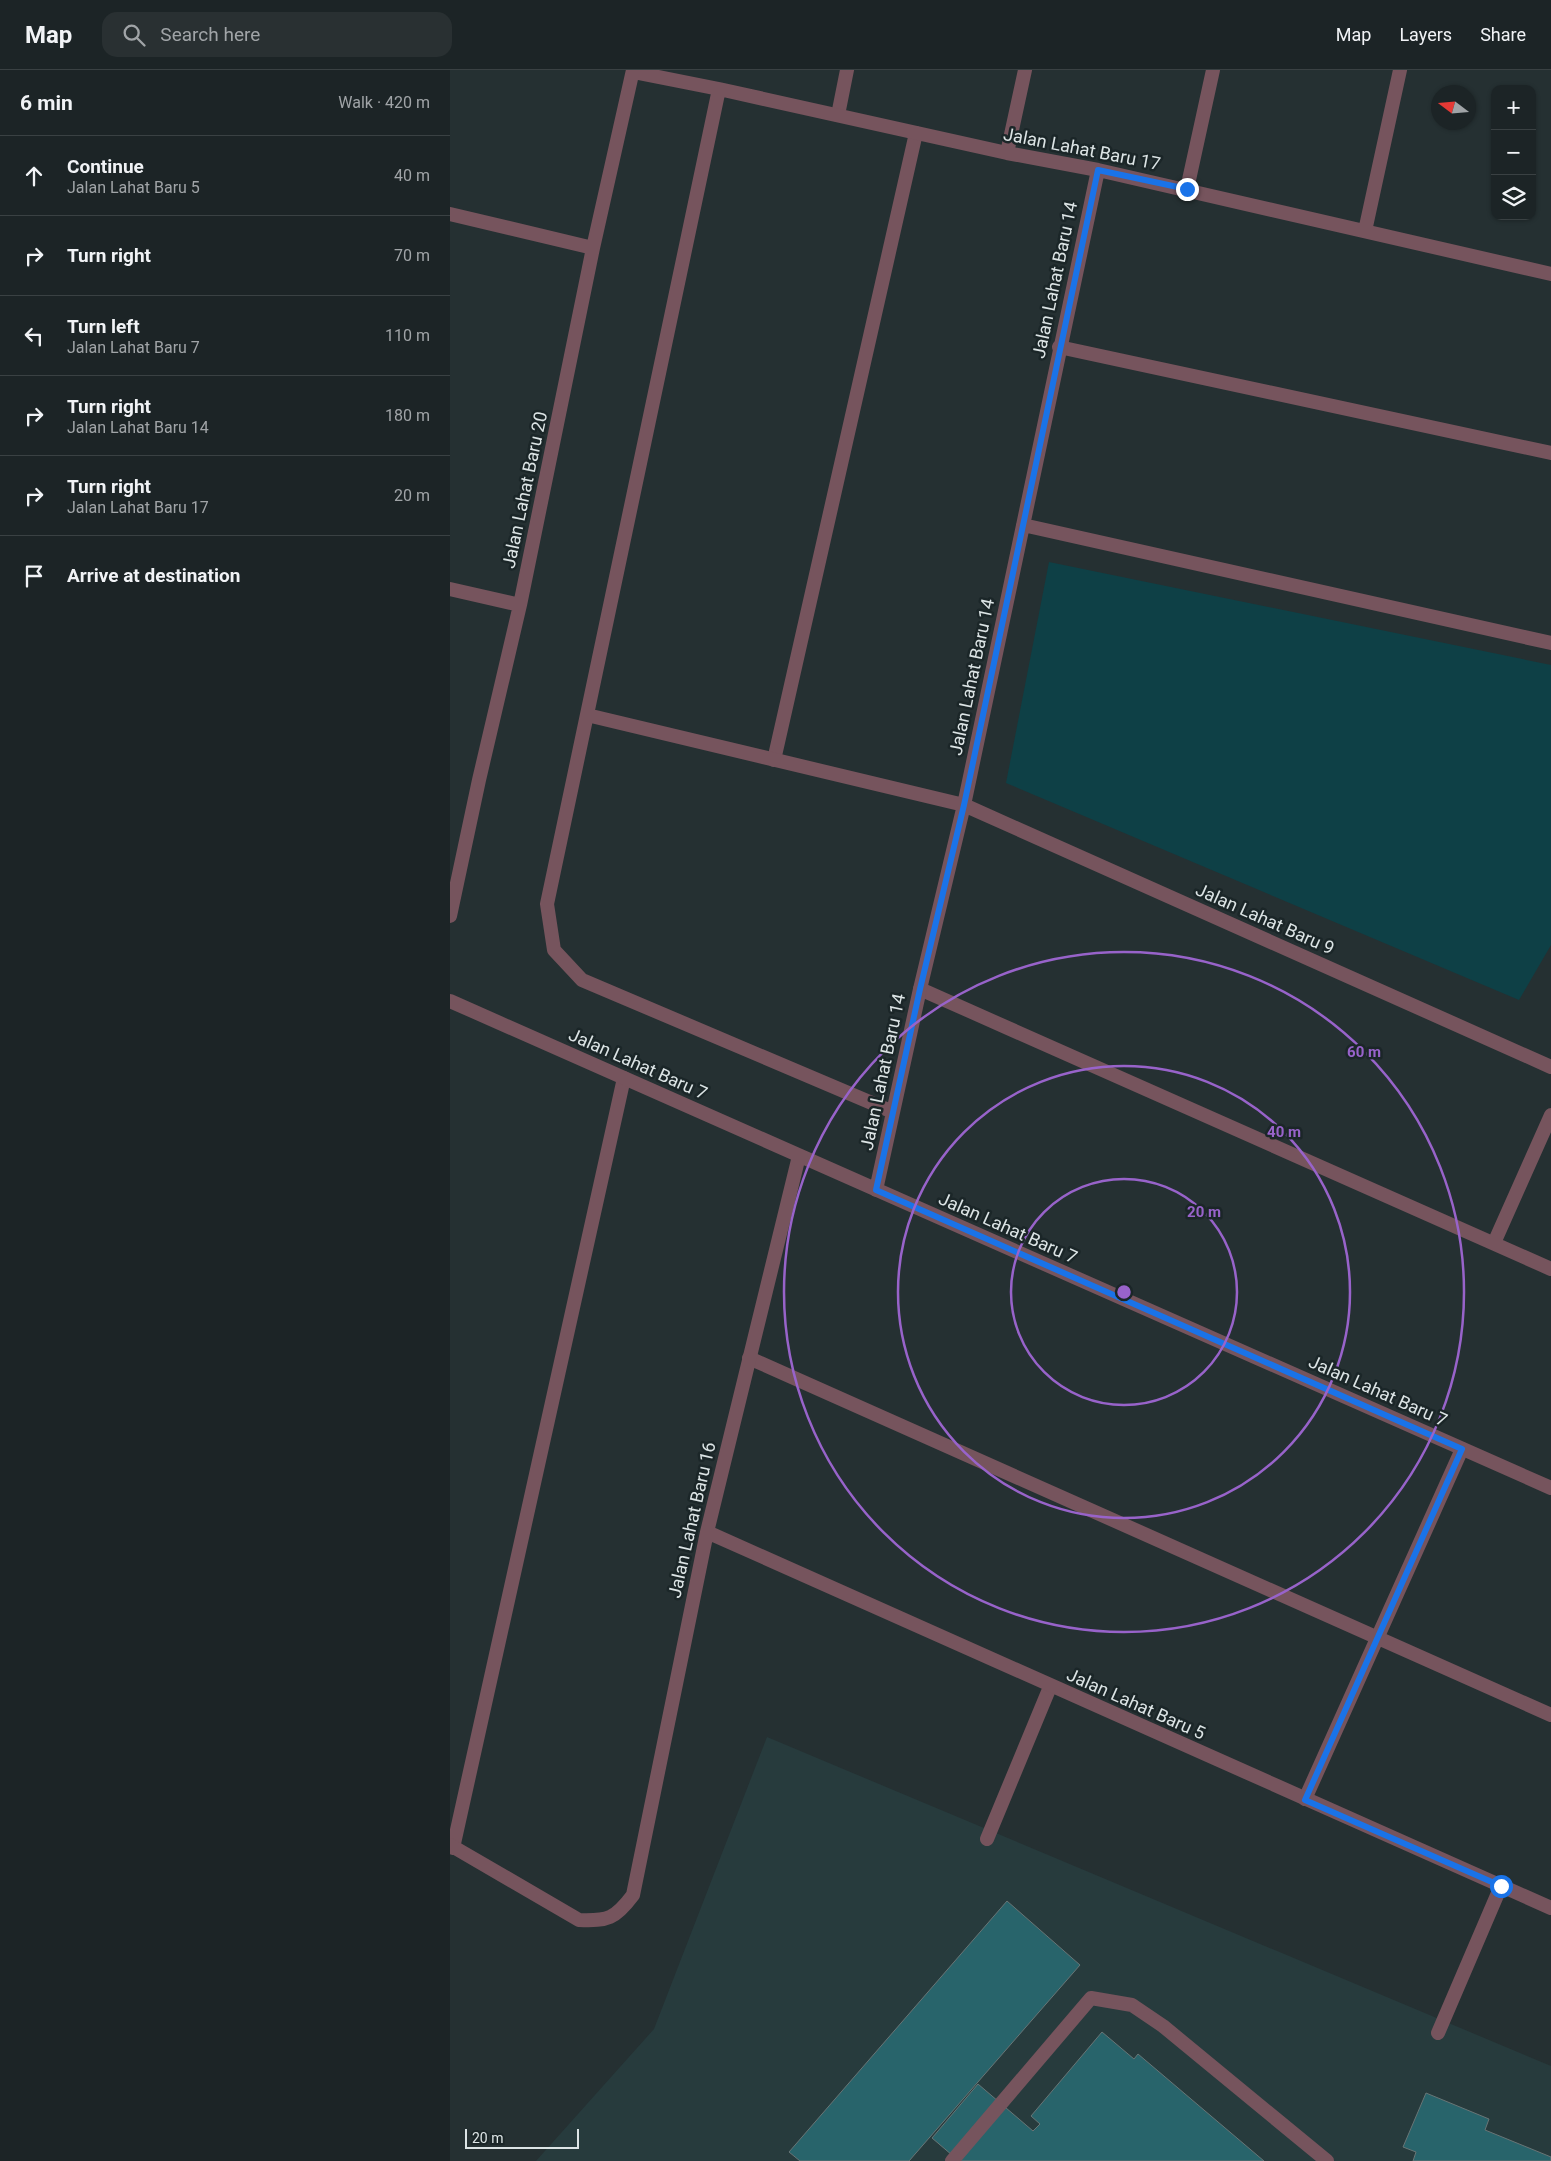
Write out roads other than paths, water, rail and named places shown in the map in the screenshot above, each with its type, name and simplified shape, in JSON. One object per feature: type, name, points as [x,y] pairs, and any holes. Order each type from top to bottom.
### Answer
[{"type":"street","points":[[838,115],[848,70]]},
{"type":"street","points":[[1007,153],[1025,70]]},
{"type":"street","points":[[1187,189],[1214,70]]},
{"type":"street","points":[[1365,230],[1400,70]]},
{"type":"street","name":"Jalan Lahat Baru 17","points":[[633,71],[1007,153],[1187,189],[1551,274]]},
{"type":"street","name":"Jalan Lahat Baru 20","points":[[450,916],[479,780],[520,605],[594,248],[633,71]]},
{"type":"street","points":[[719,89],[547,904],[554,950],[582,980],[893,1112]]},
{"type":"street","points":[[774,760],[916,133]]},
{"type":"street","name":"Jalan Lahat Baru 14","points":[[876,1190],[920,989],[964,805],[1059,347],[1098,170]]},
{"type":"street","points":[[450,214],[594,248]]},
{"type":"street","points":[[1059,347],[1551,454]]},
{"type":"street","points":[[1023,525],[1551,643]]},
{"type":"street","points":[[450,589],[520,605]]},
{"type":"street","name":"Jalan Lahat Baru 9","points":[[587,715],[964,805],[1550,1063]]},
{"type":"street","points":[[920,989],[1551,1268]]},
{"type":"street","name":"Jalan Lahat Baru 7","points":[[450,1001],[1551,1488]]},
{"type":"street","points":[[452,1846],[624,1078]]},
{"type":"street","points":[[1494,1243],[1551,1115]]},
{"type":"street","name":"Jalan Lahat Baru 16","points":[[452,1846],[579,1920],[602,1921],[619,1913],[633,1895],[707,1532],[748,1358],[799,1156]]},
{"type":"street","points":[[748,1358],[1551,1715]]},
{"type":"street","points":[[1305,1800],[1462,1449]]},
{"type":"street","name":"Jalan Lahat Baru 5","points":[[707,1532],[1050,1687],[1551,1908]]},
{"type":"street","points":[[987,1839],[1050,1687]]},
{"type":"street","points":[[1438,2033],[1501,1886]]},
{"type":"street","points":[[952,2161],[1091,1998],[1132,2005],[1163,2026],[1327,2161]]}]
